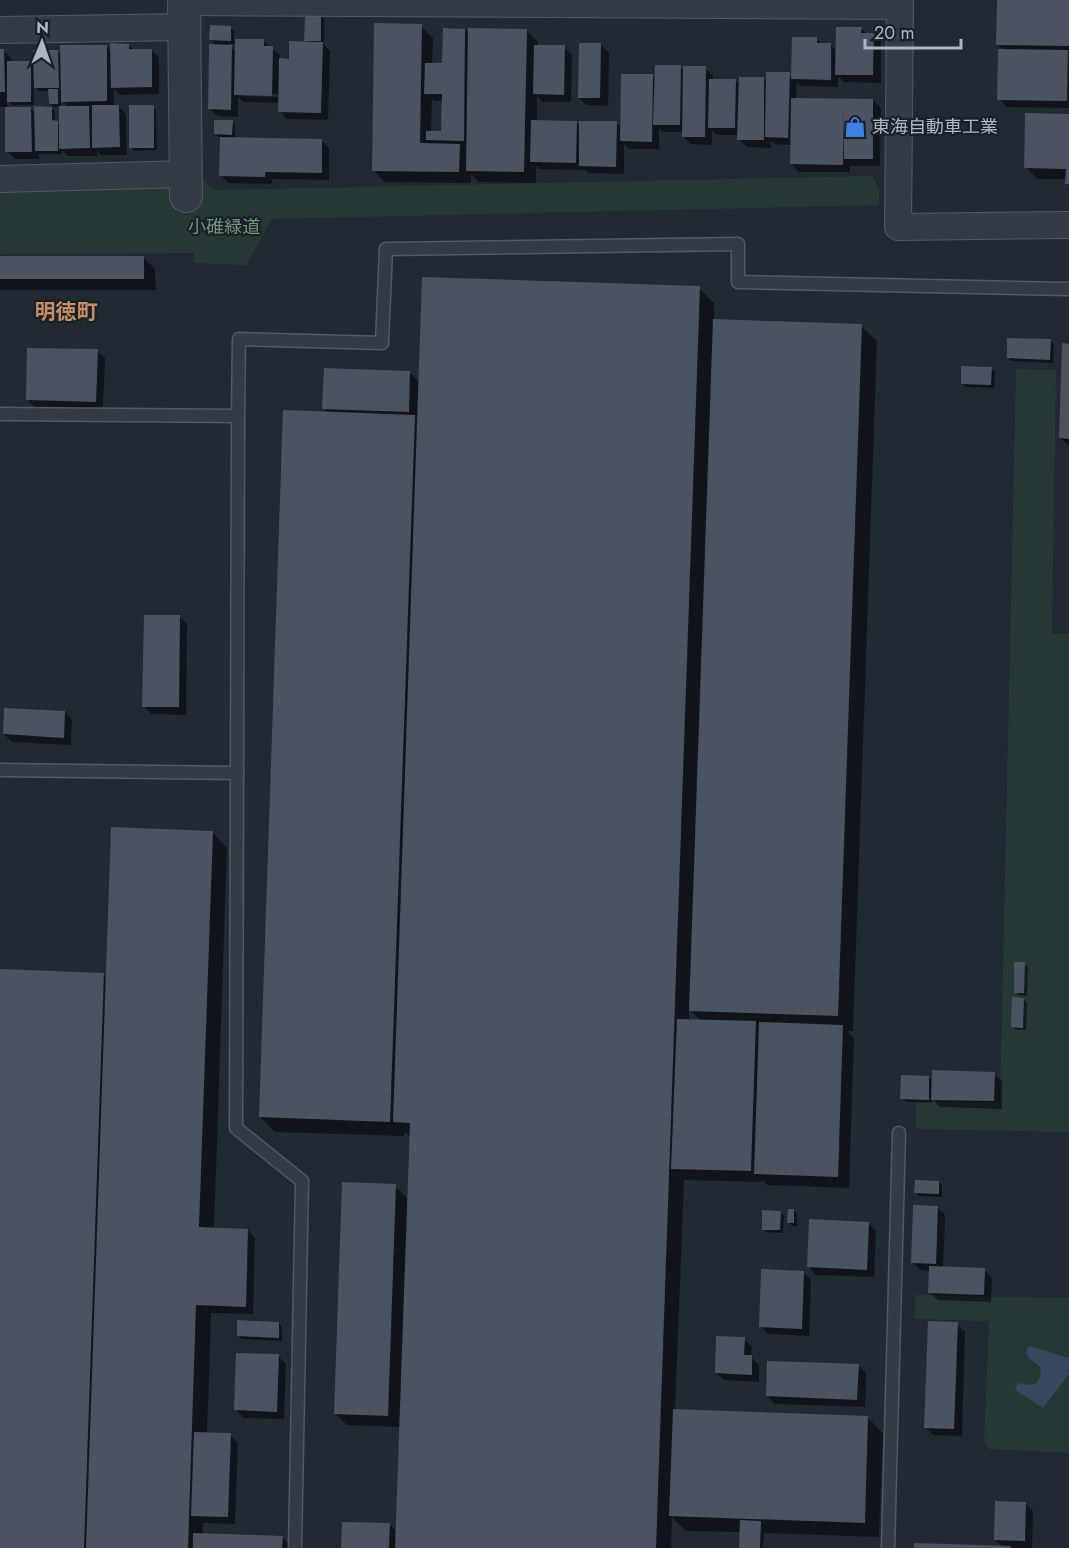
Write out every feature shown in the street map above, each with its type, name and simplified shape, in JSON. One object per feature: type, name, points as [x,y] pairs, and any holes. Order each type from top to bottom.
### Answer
[{"type":"street","points":[[0,30],[184,10],[900,3],[898,227],[1069,225]]},
{"type":"street","points":[[0,179],[186,185],[184,10]]},
{"type":"lane","points":[[295,1548],[302,1181],[236,1128],[239,339],[382,343],[386,249],[738,244],[738,282],[1069,289]]},
{"type":"lane","points":[[0,414],[238,416]]},
{"type":"lane","points":[[0,770],[237,772]]},
{"type":"lane","points":[[888,1548],[899,1133]]},
{"type":"green space","name":"小碓緑道","points":[[873,176],[879,190],[879,205],[272,219],[246,265],[194,263],[194,253],[0,254],[0,184],[203,180],[214,190]]},
{"type":"green space","points":[[1016,369],[1056,370],[1052,634],[1069,634],[1069,1132],[916,1129],[916,1102],[1000,1102]]},
{"type":"green space","points":[[915,1295],[1069,1298],[1069,1453],[990,1449],[984,1442],[989,1321],[915,1319]]},
{"type":"water","points":[[1029,1346],[1069,1358],[1069,1374],[1043,1408],[1015,1390],[1018,1383],[1036,1384],[1041,1375],[1040,1367],[1028,1357],[1026,1352]]},
{"type":"building","points":[[997,0],[1069,0],[1069,46],[996,45]]},
{"type":"building","points":[[305,14],[321,14],[321,41],[304,41]]},
{"type":"building","points":[[374,23],[422,24],[420,143],[460,144],[459,172],[372,171]]},
{"type":"building","points":[[210,25],[231,26],[231,41],[209,40]]},
{"type":"building","points":[[836,27],[862,27],[861,33],[874,33],[873,75],[835,75]]},
{"type":"building","points":[[443,28],[465,29],[464,141],[426,140],[426,131],[441,131],[442,94],[424,94],[425,63],[442,63]]},
{"type":"building","points":[[468,28],[527,29],[524,172],[466,171]]},
{"type":"building","points":[[792,37],[817,37],[817,43],[831,43],[831,80],[791,79]]},
{"type":"building","points":[[235,39],[264,39],[264,46],[273,46],[272,96],[234,95]]},
{"type":"building","points":[[289,41],[323,42],[321,113],[278,112],[279,58],[289,59]]},
{"type":"building","points":[[110,43],[129,44],[129,49],[152,49],[152,87],[111,88]]},
{"type":"building","points":[[579,43],[601,43],[600,98],[578,98]]},
{"type":"building","points":[[209,44],[232,45],[231,110],[208,109]]},
{"type":"building","points":[[60,45],[107,45],[107,101],[61,102]]},
{"type":"building","points":[[534,45],[565,45],[564,95],[533,94]]},
{"type":"building","points":[[0,49],[4,49],[5,92],[0,92]]},
{"type":"building","points":[[998,49],[1068,50],[1067,101],[997,100]]},
{"type":"building","points":[[33,50],[58,50],[59,88],[34,88]]},
{"type":"building","points":[[7,61],[31,61],[31,102],[7,102]]},
{"type":"building","points":[[655,65],[681,65],[680,125],[653,125]]},
{"type":"building","points":[[683,66],[706,66],[705,137],[682,137]]},
{"type":"building","points":[[766,72],[790,72],[788,138],[765,137]]},
{"type":"building","points":[[621,74],[653,74],[652,142],[620,141]]},
{"type":"building","points":[[739,77],[764,77],[764,140],[737,140]]},
{"type":"building","points":[[709,79],[736,79],[735,128],[708,128]]},
{"type":"building","points":[[48,89],[58,89],[58,104],[49,104]]},
{"type":"building","points":[[791,98],[873,99],[873,159],[844,159],[844,108],[843,165],[790,164]]},
{"type":"building","points":[[92,105],[119,105],[120,147],[92,148]]},
{"type":"building","points":[[129,105],[154,105],[154,148],[129,148]]},
{"type":"building","points":[[34,106],[52,107],[52,120],[58,121],[58,151],[35,151]]},
{"type":"building","points":[[59,106],[89,106],[90,148],[59,149]]},
{"type":"building","points":[[5,107],[31,107],[32,152],[5,152]]},
{"type":"building","points":[[1025,113],[1069,114],[1069,184],[1065,184],[1066,169],[1024,168]]},
{"type":"building","points":[[214,120],[233,120],[232,135],[214,134]]},
{"type":"building","points":[[531,120],[577,121],[576,163],[530,162]]},
{"type":"building","points":[[579,121],[617,121],[616,167],[579,166]]},
{"type":"building","points":[[220,137],[322,139],[322,173],[265,172],[265,177],[219,176]]},
{"type":"building","points":[[0,256],[144,256],[144,279],[0,279]]},
{"type":"building","points":[[422,277],[700,286],[656,1548],[395,1548],[410,1123],[393,1122]]},
{"type":"building","points":[[713,319],[862,324],[838,1016],[689,1011]]},
{"type":"building","points":[[1007,338],[1051,339],[1050,360],[1007,358]]},
{"type":"building","points":[[1062,343],[1069,344],[1069,439],[1059,438]]},
{"type":"building","points":[[27,348],[98,349],[96,402],[26,400]]},
{"type":"building","points":[[961,366],[992,367],[991,385],[961,384]]},
{"type":"building","points":[[324,368],[410,371],[409,412],[322,409]]},
{"type":"building","points":[[283,410],[415,415],[390,1122],[259,1117]]},
{"type":"building","points":[[144,615],[180,615],[179,707],[142,707]]},
{"type":"building","points":[[4,708],[65,711],[64,738],[3,734]]},
{"type":"building","points":[[111,827],[213,831],[199,1227],[248,1229],[246,1307],[196,1305],[188,1548],[86,1548]]},
{"type":"building","points":[[1014,962],[1025,962],[1024,993],[1014,993]]},
{"type":"building","points":[[0,969],[104,973],[84,1548],[0,1548]]},
{"type":"building","points":[[1012,997],[1024,998],[1023,1028],[1011,1027]]},
{"type":"building","points":[[677,1019],[756,1021],[751,1171],[671,1169]]},
{"type":"building","points":[[759,1022],[843,1025],[838,1177],[754,1174]]},
{"type":"building","points":[[932,1070],[995,1072],[994,1101],[931,1100]]},
{"type":"building","points":[[901,1075],[929,1076],[929,1100],[900,1099]]},
{"type":"building","points":[[915,1180],[939,1181],[939,1194],[914,1193]]},
{"type":"building","points":[[342,1182],[396,1184],[388,1416],[334,1414]]},
{"type":"building","points":[[913,1205],[938,1206],[936,1264],[911,1263]]},
{"type":"building","points":[[788,1209],[794,1209],[794,1223],[787,1223]]},
{"type":"building","points":[[762,1210],[781,1211],[780,1230],[762,1230]]},
{"type":"building","points":[[809,1219],[869,1222],[867,1270],[807,1267]]},
{"type":"building","points":[[929,1266],[985,1268],[984,1295],[928,1293]]},
{"type":"building","points":[[761,1269],[804,1271],[802,1329],[759,1327]]},
{"type":"building","points":[[237,1320],[279,1322],[279,1338],[237,1336]]},
{"type":"building","points":[[928,1321],[958,1322],[954,1429],[924,1428]]},
{"type":"building","points":[[716,1336],[745,1337],[744,1355],[752,1355],[752,1375],[715,1373]]},
{"type":"building","points":[[236,1353],[279,1354],[277,1412],[234,1410]]},
{"type":"building","points":[[767,1361],[859,1364],[857,1400],[766,1396]]},
{"type":"building","points":[[673,1409],[868,1416],[865,1523],[669,1516]]},
{"type":"building","points":[[194,1432],[231,1433],[228,1517],[191,1516]]},
{"type":"building","points":[[995,1501],[1026,1502],[1025,1541],[994,1540]]},
{"type":"building","points":[[740,1520],[761,1521],[760,1548],[739,1548]]},
{"type":"building","points":[[342,1522],[390,1523],[389,1548],[341,1548]]},
{"type":"building","points":[[193,1533],[283,1536],[282,1548],[193,1548]]},
{"type":"building","points":[[914,1543],[1011,1546],[1011,1548],[914,1548]]},
{"type":"place","name":"東海自動車工業","points":[[855,127]]},
{"type":"district","name":"明徳町","points":[[66,312]]}]
